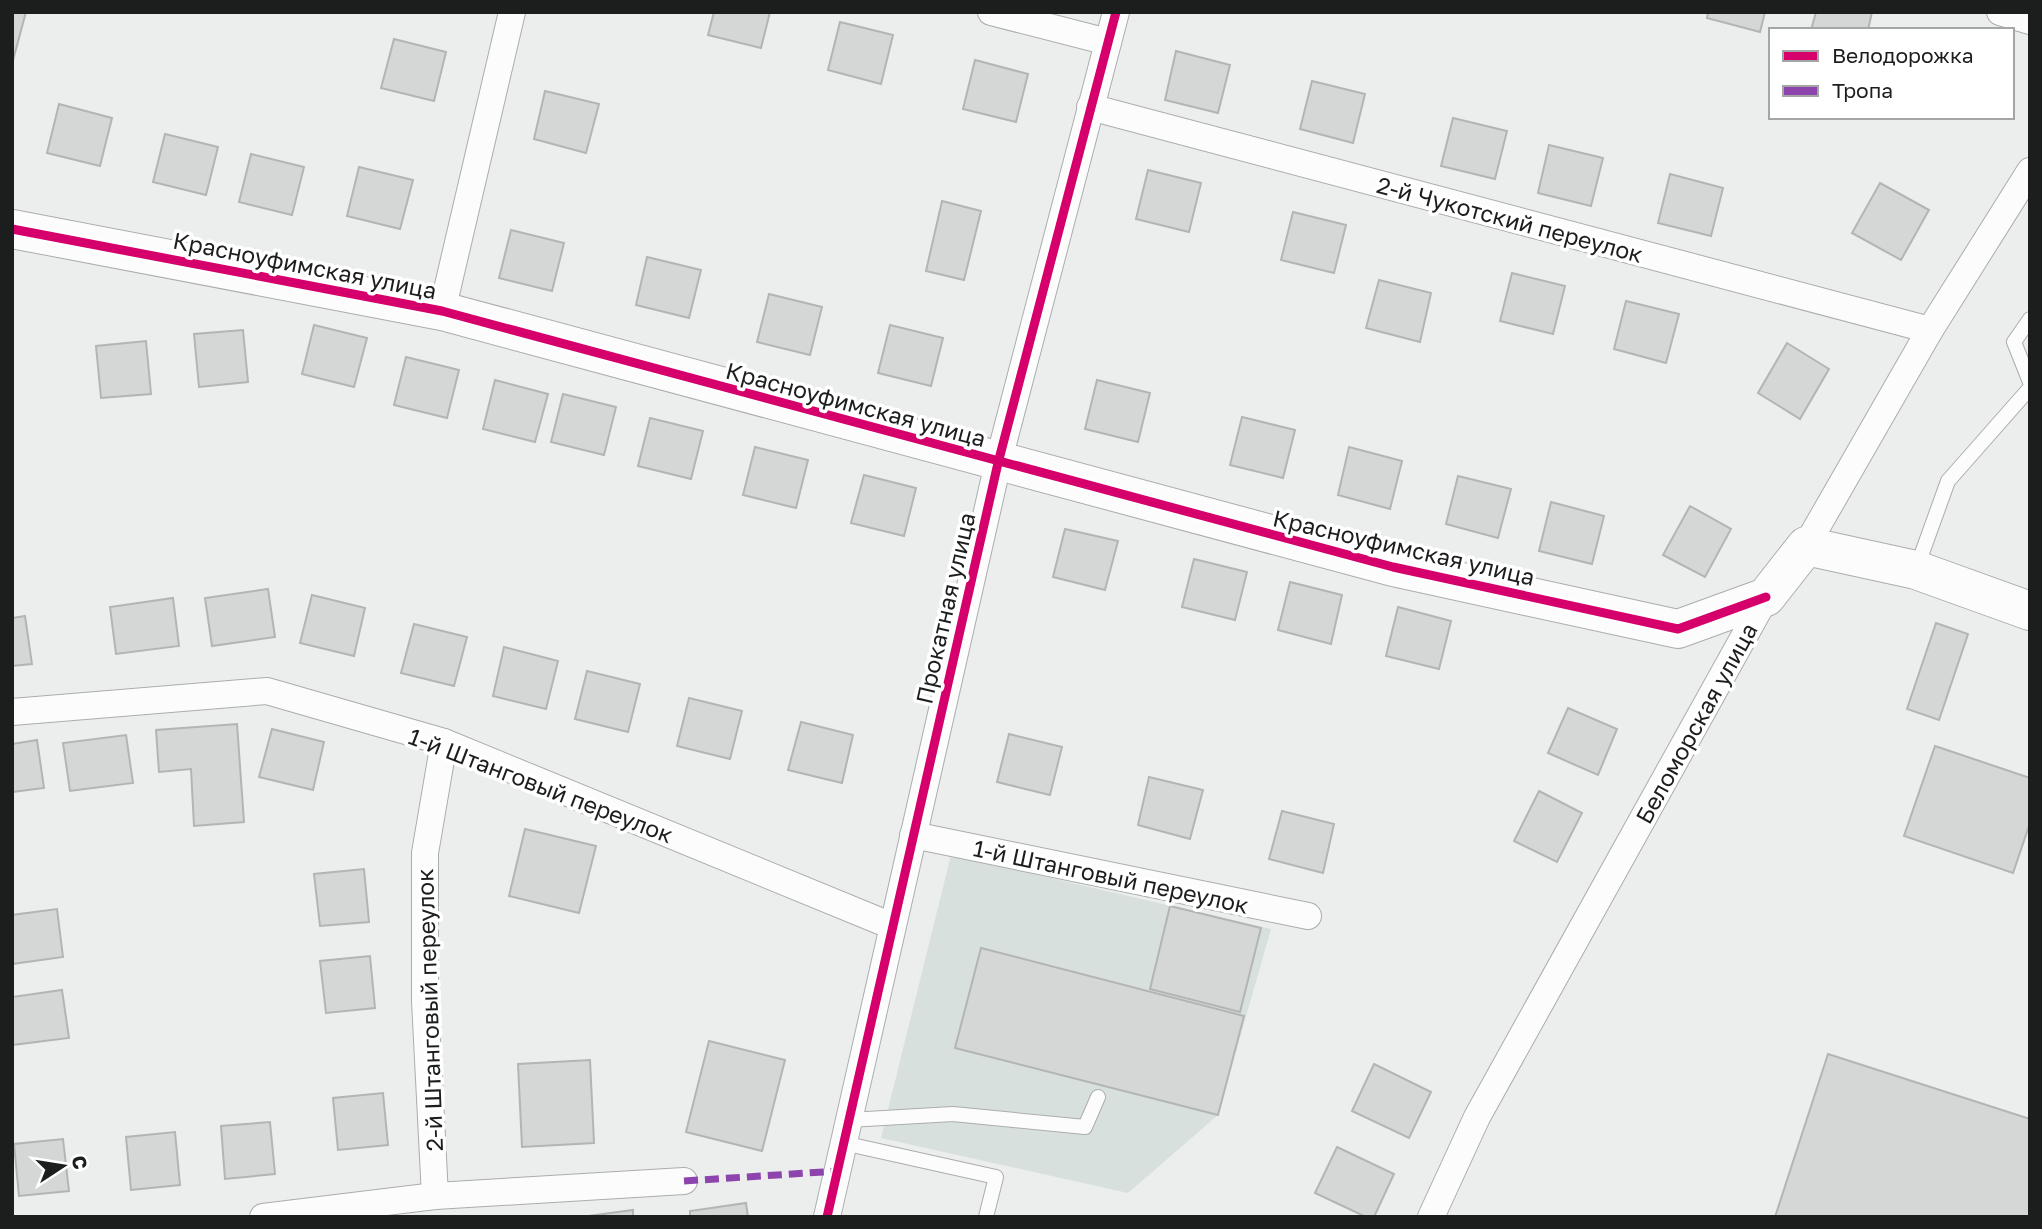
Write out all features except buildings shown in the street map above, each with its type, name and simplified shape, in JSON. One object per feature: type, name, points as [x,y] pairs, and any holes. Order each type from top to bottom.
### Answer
[{"type":"street","points":[[442,311],[512,12]]},
{"type":"street","points":[[991,12],[1108,42]]},
{"type":"street","name":"Прокатная улица","points":[[827,1217],[998,463],[1116,12]]},
{"type":"street","points":[[2000,12],[2030,21]]},
{"type":"street","name":"2-й Чукотский переулок","points":[[1090,107],[1930,330]]},
{"type":"street","name":"Беломорская улица","points":[[1431,1217],[1477,1117],[1766,597],[1806,546],[1930,330],[2030,172]]},
{"type":"street","name":"Красноуфимская улица","points":[[12,229],[442,311],[998,463],[1393,567],[1678,629],[1766,597]]},
{"type":"street","points":[[1806,546],[1916,570],[2030,611]]},
{"type":"street","name":"1-й Штанговый переулок","points":[[12,712],[267,691],[444,742],[892,926]]},
{"type":"street","name":"2-й Штанговый переулок","points":[[435,1196],[425,1001],[425,853],[444,742]]},
{"type":"street","name":"1-й Штанговый переулок","points":[[913,835],[1308,916]]},
{"type":"street","points":[[263,1217],[435,1196],[684,1181]]},
{"type":"lane","points":[[2030,320],[2014,342],[2030,382]]},
{"type":"lane","points":[[1916,570],[1948,481],[2030,388]]},
{"type":"lane","points":[[846,1132],[953,1114],[1085,1127],[1098,1097]]},
{"type":"lane","points":[[846,1132],[996,1177],[986,1217]]},
{"type":"shaded area","points":[[951,855],[1271,929],[1218,1115],[1128,1193],[881,1138]]},
{"type":"marked path","points":[[684,1181],[838,1171]]},
{"type":"cycle path","points":[[827,1217],[998,463],[1116,12]]},
{"type":"cycle path","points":[[12,229],[442,311],[1393,567],[1678,629],[1766,597]]}]
